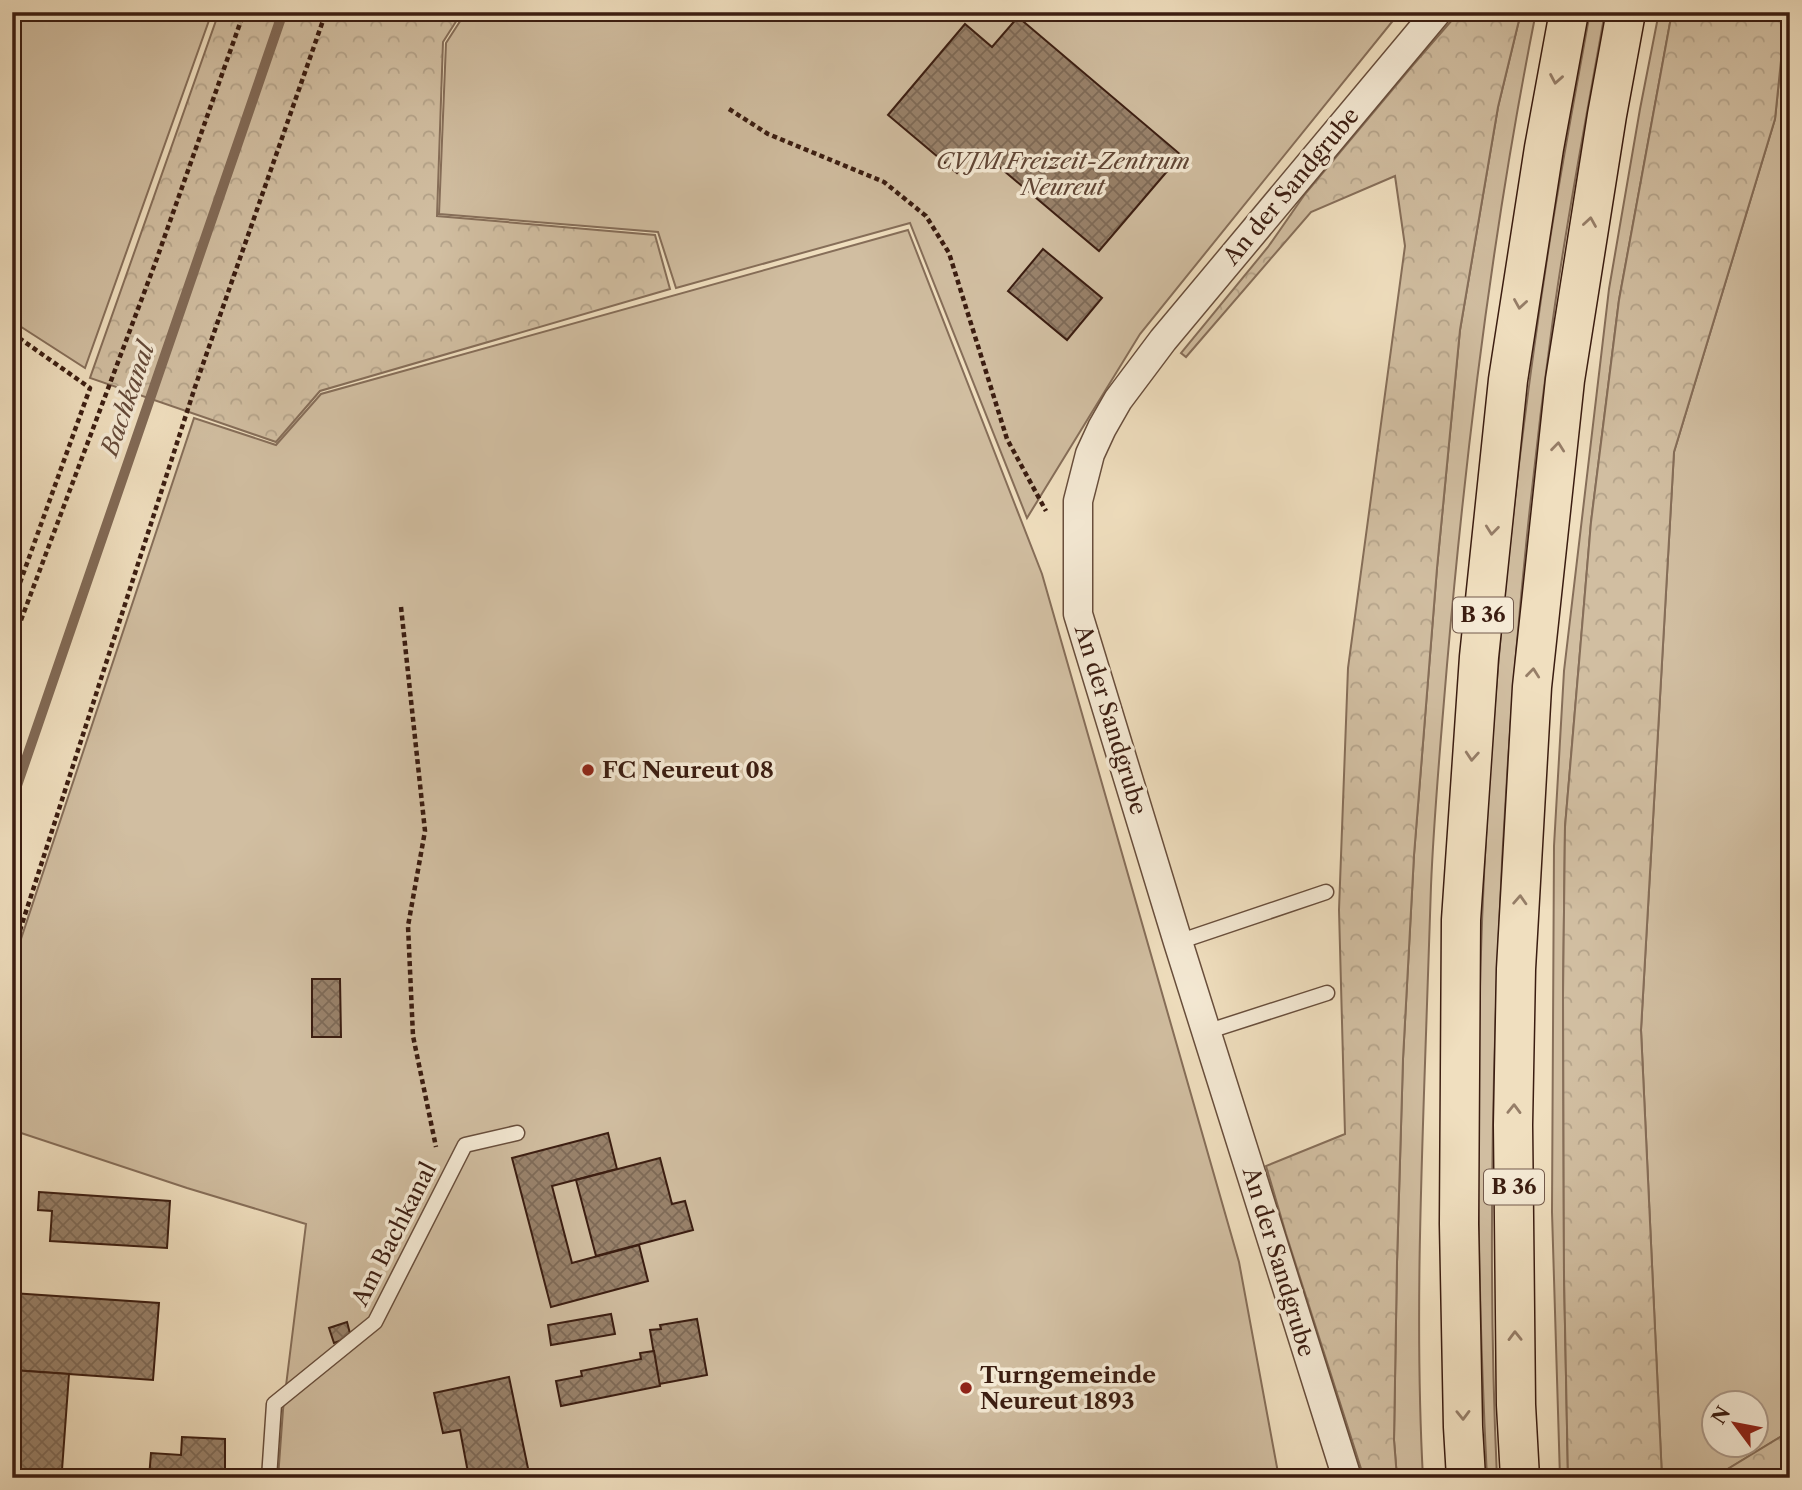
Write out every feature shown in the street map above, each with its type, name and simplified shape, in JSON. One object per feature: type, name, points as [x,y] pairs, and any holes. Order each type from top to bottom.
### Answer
[{"type":"highway","name":"B 36","points":[[1466,1478],[1459,1224],[1461,920],[1479,657],[1508,380],[1544,148],[1569,12]]},
{"type":"highway","name":"B 36","points":[[1520,1478],[1516,1405],[1513,1112],[1516,969],[1532,687],[1565,380],[1606,116],[1626,12]]},
{"type":"street","name":"An der Sandgrube","points":[[1347,1478],[1078,614],[1078,501],[1090,454],[1118,400],[1163,340],[1437,12]]},
{"type":"lane","points":[[1178,942],[1326,892]]},
{"type":"lane","points":[[1206,1032],[1327,993]]},
{"type":"lane","name":"Am Bachkanal","points":[[269,1478],[274,1404],[374,1322],[465,1145],[517,1133]]},
{"type":"path","points":[[12,644],[156,261],[244,12]]},
{"type":"path","points":[[12,955],[195,387],[326,12]]},
{"type":"path","points":[[730,109],[768,134],[884,182],[926,216],[949,253],[1007,439],[1044,509],[1079,539]]},
{"type":"path","points":[[12,333],[90,388],[12,606]]},
{"type":"path","points":[[401,607],[425,831],[408,926],[413,1036],[444,1186]]},
{"type":"path","points":[[1780,1478],[1790,1471]]},
{"type":"green space","points":[[12,12],[212,12],[85,368],[12,321]]},
{"type":"green space","points":[[219,12],[462,12],[443,42],[437,216],[655,235],[670,289],[320,391],[276,442],[90,378]]},
{"type":"green space","name":"CVJM Freizeit-Zentrum Neureut","points":[[466,12],[1400,12],[1140,334],[1027,518],[910,223],[676,288],[658,232],[439,214],[446,43]]},
{"type":"green space","points":[[1459,12],[1521,12],[1498,107],[1460,330],[1437,568],[1414,855],[1403,1059],[1394,1440],[1397,1478],[1364,1478],[1266,1166],[1345,1134],[1339,910],[1348,668],[1405,246],[1395,176],[1311,212],[1186,357],[1181,353],[1268,247],[1305,194]]},
{"type":"green space","points":[[1521,12],[1536,12],[1482,337],[1455,583],[1434,831],[1420,1256],[1419,1367],[1423,1478],[1397,1478],[1394,1440],[1403,1059],[1414,855],[1437,568],[1460,330],[1498,107]]},
{"type":"green space","points":[[1590,12],[1605,12],[1553,319],[1533,477],[1511,714],[1498,952],[1492,1149],[1497,1478],[1487,1478],[1479,1231],[1478,1066],[1483,901],[1492,747],[1511,532],[1538,317]]},
{"type":"green space","points":[[1659,12],[1672,12],[1619,300],[1591,522],[1565,827],[1564,1275],[1568,1478],[1560,1478],[1552,1212],[1554,846],[1564,671],[1609,289]]},
{"type":"green space","points":[[1672,12],[1786,12],[1775,119],[1674,452],[1641,1030],[1662,1478],[1568,1478],[1564,1275],[1565,827],[1591,522],[1619,300]]},
{"type":"green space","points":[[1786,12],[1790,12],[1790,1431],[1770,1443],[1770,1388],[1700,1388],[1700,1458],[1746,1458],[1713,1478],[1662,1478],[1641,1030],[1674,452],[1775,119]]},
{"type":"green space","name":"FC Neureut 08","points":[[908,230],[1042,574],[1239,1262],[1279,1478],[278,1478],[283,1410],[306,1224],[12,1130],[12,966],[194,418],[276,445],[321,394]]},
{"type":"green space","points":[[1790,1431],[1790,1468],[1775,1478],[1713,1478],[1746,1458],[1770,1458],[1770,1443]]},
{"type":"building","points":[[1018,17],[1181,155],[1099,251],[978,149],[957,173],[888,115],[965,24],[992,47]]},
{"type":"building","points":[[1043,249],[1102,298],[1067,340],[1008,291]]},
{"type":"building","points":[[312,979],[340,979],[341,1037],[312,1037]]},
{"type":"building","points":[[608,1133],[617,1169],[552,1186],[572,1263],[639,1245],[648,1281],[551,1307],[512,1158]]},
{"type":"building","points":[[660,1158],[672,1204],[685,1201],[693,1230],[596,1256],[576,1180]]},
{"type":"building","points":[[39,1192],[170,1201],[167,1248],[50,1241],[52,1211],[38,1210]]},
{"type":"building","points":[[12,1293],[159,1303],[153,1380],[12,1370]]},
{"type":"building","points":[[611,1314],[615,1334],[551,1345],[548,1325]]},
{"type":"building","points":[[697,1319],[707,1375],[659,1384],[650,1330],[661,1329],[660,1325]]},
{"type":"building","points":[[347,1322],[351,1337],[334,1343],[329,1328]]},
{"type":"building","points":[[654,1351],[660,1386],[561,1406],[556,1381],[582,1376],[581,1371],[641,1359],[640,1353]]},
{"type":"building","points":[[12,1370],[69,1374],[62,1470],[72,1470],[71,1478],[12,1474]]},
{"type":"building","points":[[509,1377],[530,1478],[469,1478],[460,1430],[443,1433],[434,1393]]},
{"type":"building","points":[[182,1437],[225,1439],[225,1478],[149,1478],[151,1453],[181,1455]]},
{"type":"waterway","name":"Bachkanal","points":[[12,800],[283,12]]},
{"type":"place","name":"FC Neureut 08","points":[[588,770]]},
{"type":"place","name":"Turngemeinde Neureut 1893","points":[[966,1388]]}]
